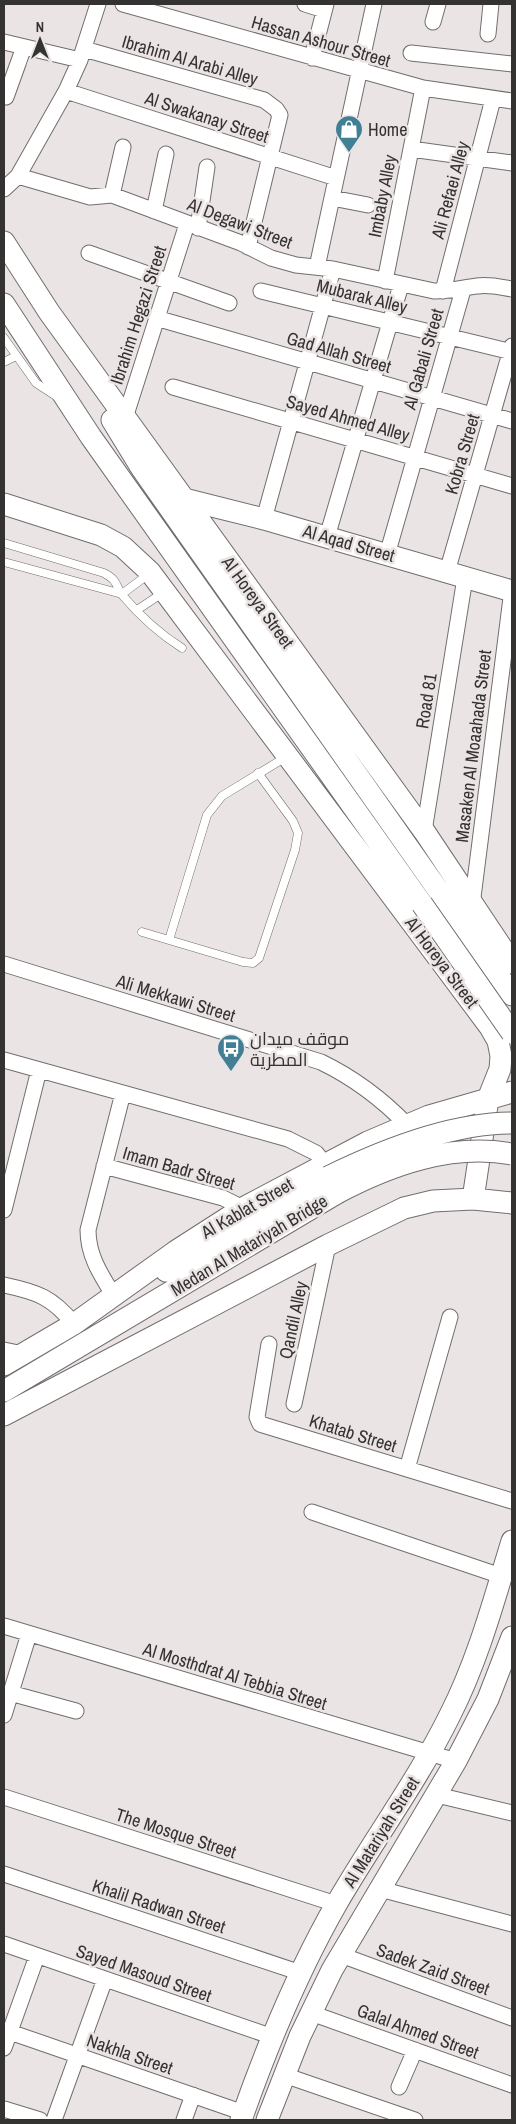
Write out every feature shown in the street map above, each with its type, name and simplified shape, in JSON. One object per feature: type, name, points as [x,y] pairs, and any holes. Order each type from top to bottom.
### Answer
[{"type":"main road","name":"Al Horeya Street","points":[[4,242],[49,312],[424,831],[512,963]]},
{"type":"main road","points":[[4,304],[90,437],[512,1032]]},
{"type":"main road","points":[[49,312],[132,456],[512,995]]},
{"type":"main road","name":"Al Aqad Street","points":[[184,499],[264,519],[512,591]]},
{"type":"main road","name":"Al Horeya Street","points":[[4,504],[101,535],[123,547],[150,572],[490,1027],[498,1041],[501,1056],[500,1069],[488,1099],[474,1198]]},
{"type":"main road","points":[[490,1027],[502,1032],[512,1032]]},
{"type":"main road","name":"Al Kablat Street","points":[[4,1365],[14,1352],[74,1324],[176,1251],[242,1208],[330,1178],[368,1142],[407,1125],[429,1116],[512,1092]]},
{"type":"main road","name":"Medan Al Matariyah Bridge","points":[[122,1290],[184,1263],[364,1160],[436,1134],[498,1123],[512,1123]]},
{"type":"main road","name":"Medan Al Matariyah Bridge","points":[[4,1391],[330,1178],[370,1176],[401,1164],[436,1156],[472,1152],[512,1154]]},
{"type":"main road","points":[[4,1415],[328,1245],[404,1208],[433,1201],[474,1198],[512,1203]]},
{"type":"main road","name":"Al Matariyah Street","points":[[243,2117],[273,2037],[336,1904],[430,1754],[468,1678],[512,1541]]},
{"type":"main road","name":"Al Matariyah Street","points":[[267,2120],[311,2013],[341,1955],[437,1795],[506,1669],[512,1638]]},
{"type":"street","points":[[4,189],[18,176],[66,91],[82,55],[98,4]]},
{"type":"street","name":"Hassan Ashour Street","points":[[122,4],[360,72],[423,88],[512,101]]},
{"type":"street","points":[[305,4],[325,7],[312,58]]},
{"type":"street","points":[[317,267],[374,4]]},
{"type":"street","points":[[433,22],[438,4]]},
{"type":"street","points":[[488,34],[491,4]]},
{"type":"street","name":"Ibrahim Al Arabi Alley","points":[[4,42],[24,47],[82,55],[264,100],[276,109],[280,115],[270,156]]},
{"type":"street","points":[[6,97],[24,47]]},
{"type":"street","points":[[412,53],[512,64]]},
{"type":"street","name":"Imbaby Alley","points":[[385,281],[423,88]]},
{"type":"street","name":"Al Swakanay Street","points":[[66,91],[336,178]]},
{"type":"street","name":"Ali Refaei Alley","points":[[443,291],[493,99]]},
{"type":"street","points":[[112,195],[123,147]]},
{"type":"street","points":[[411,149],[512,162]]},
{"type":"street","points":[[154,211],[166,154]]},
{"type":"street","points":[[248,247],[270,156]]},
{"type":"street","name":"Ibrahim Hegazi Street","points":[[125,418],[168,282],[192,226],[207,167]]},
{"type":"street","name":"Al Degawi Street","points":[[18,176],[90,197],[112,195],[248,247],[271,258],[296,265],[333,269],[400,285],[443,291],[463,290],[476,286],[512,286]]},
{"type":"street","points":[[332,198],[368,205]]},
{"type":"street","points":[[89,253],[229,304]]},
{"type":"street","points":[[264,519],[333,269]]},
{"type":"street","points":[[327,537],[400,285]]},
{"type":"street","name":"Al Gabali Street","points":[[387,555],[463,290]]},
{"type":"street","name":"Mubarak Alley","points":[[261,291],[450,337],[512,350]]},
{"type":"street","name":"Gad Allah Street","points":[[156,318],[512,421]]},
{"type":"street","name":"Kobra Street","points":[[456,575],[475,475],[512,350]]},
{"type":"street","name":"Sayed Ahmed Alley","points":[[173,387],[512,486]]},
{"type":"street","name":"Road 81","points":[[424,831],[456,575]]},
{"type":"street","name":"Masaken Al Moaahada Street","points":[[472,905],[512,591]]},
{"type":"street","name":"Ali Mekkawi Street","points":[[4,964],[321,1062],[339,1070],[373,1093],[407,1125]]},
{"type":"street","points":[[4,1060],[288,1138],[316,1153],[330,1178]]},
{"type":"street","points":[[4,1210],[39,1070]]},
{"type":"street","points":[[122,1290],[94,1263],[88,1245],[88,1230],[123,1093]]},
{"type":"street","name":"Imam Badr Street","points":[[104,1166],[223,1198],[242,1208]]},
{"type":"street","name":"Qandil Alley","points":[[294,1404],[328,1245]]},
{"type":"street","points":[[4,1285],[46,1298],[60,1307],[74,1324]]},
{"type":"street","points":[[407,1469],[450,1317]]},
{"type":"street","name":"Khatab Street","points":[[269,1344],[257,1417],[260,1424],[512,1502]]},
{"type":"street","points":[[312,1512],[501,1576]]},
{"type":"street","name":"Al Mosthdrat Al Tebbia Street","points":[[4,1626],[456,1762]]},
{"type":"street","points":[[28,1634],[6,1702],[76,1711]]},
{"type":"street","points":[[437,1795],[512,1813]]},
{"type":"street","name":"The Mosque Street","points":[[4,1797],[336,1904]]},
{"type":"street","name":"Khalil Radwan Street","points":[[4,1874],[302,1973]]},
{"type":"street","points":[[380,1889],[512,1924]]},
{"type":"street","name":"Sayed Masoud Street","points":[[4,1944],[273,2037]]},
{"type":"street","name":"Sadek Zaid Street","points":[[341,1955],[512,2018]]},
{"type":"street","points":[[4,2048],[7,2031],[37,1956]]},
{"type":"street","points":[[54,2120],[105,1979]]},
{"type":"street","name":"Galal Ahmed Street","points":[[311,2013],[512,2085]]},
{"type":"street","name":"Nakhla Street","points":[[7,2031],[193,2095],[243,2117]]},
{"type":"street","points":[[399,2088],[415,2050]]},
{"type":"street","points":[[284,2075],[394,2117],[415,2120]]},
{"type":"street","points":[[184,2120],[193,2095]]},
{"type":"street","points":[[4,2108],[40,2120]]},
{"type":"lane","points":[[4,338],[10,352],[36,383],[50,394],[66,400]]},
{"type":"lane","points":[[4,362],[10,352]]},
{"type":"lane","points":[[4,542],[104,573],[112,578],[122,594],[159,634],[182,648]]},
{"type":"lane","points":[[4,562],[122,594]]},
{"type":"lane","points":[[122,594],[150,572]]},
{"type":"lane","points":[[137,610],[165,591]]},
{"type":"lane","points":[[169,940],[207,815],[222,796],[288,756]]},
{"type":"lane","points":[[142,932],[243,962],[253,963],[259,958],[295,850],[298,833],[293,821],[258,773]]},
{"type":"place","name":"Home","points":[[349,153]]},
{"type":"place","name":"موقف ميدان المطرية","points":[[231,1072]]}]
